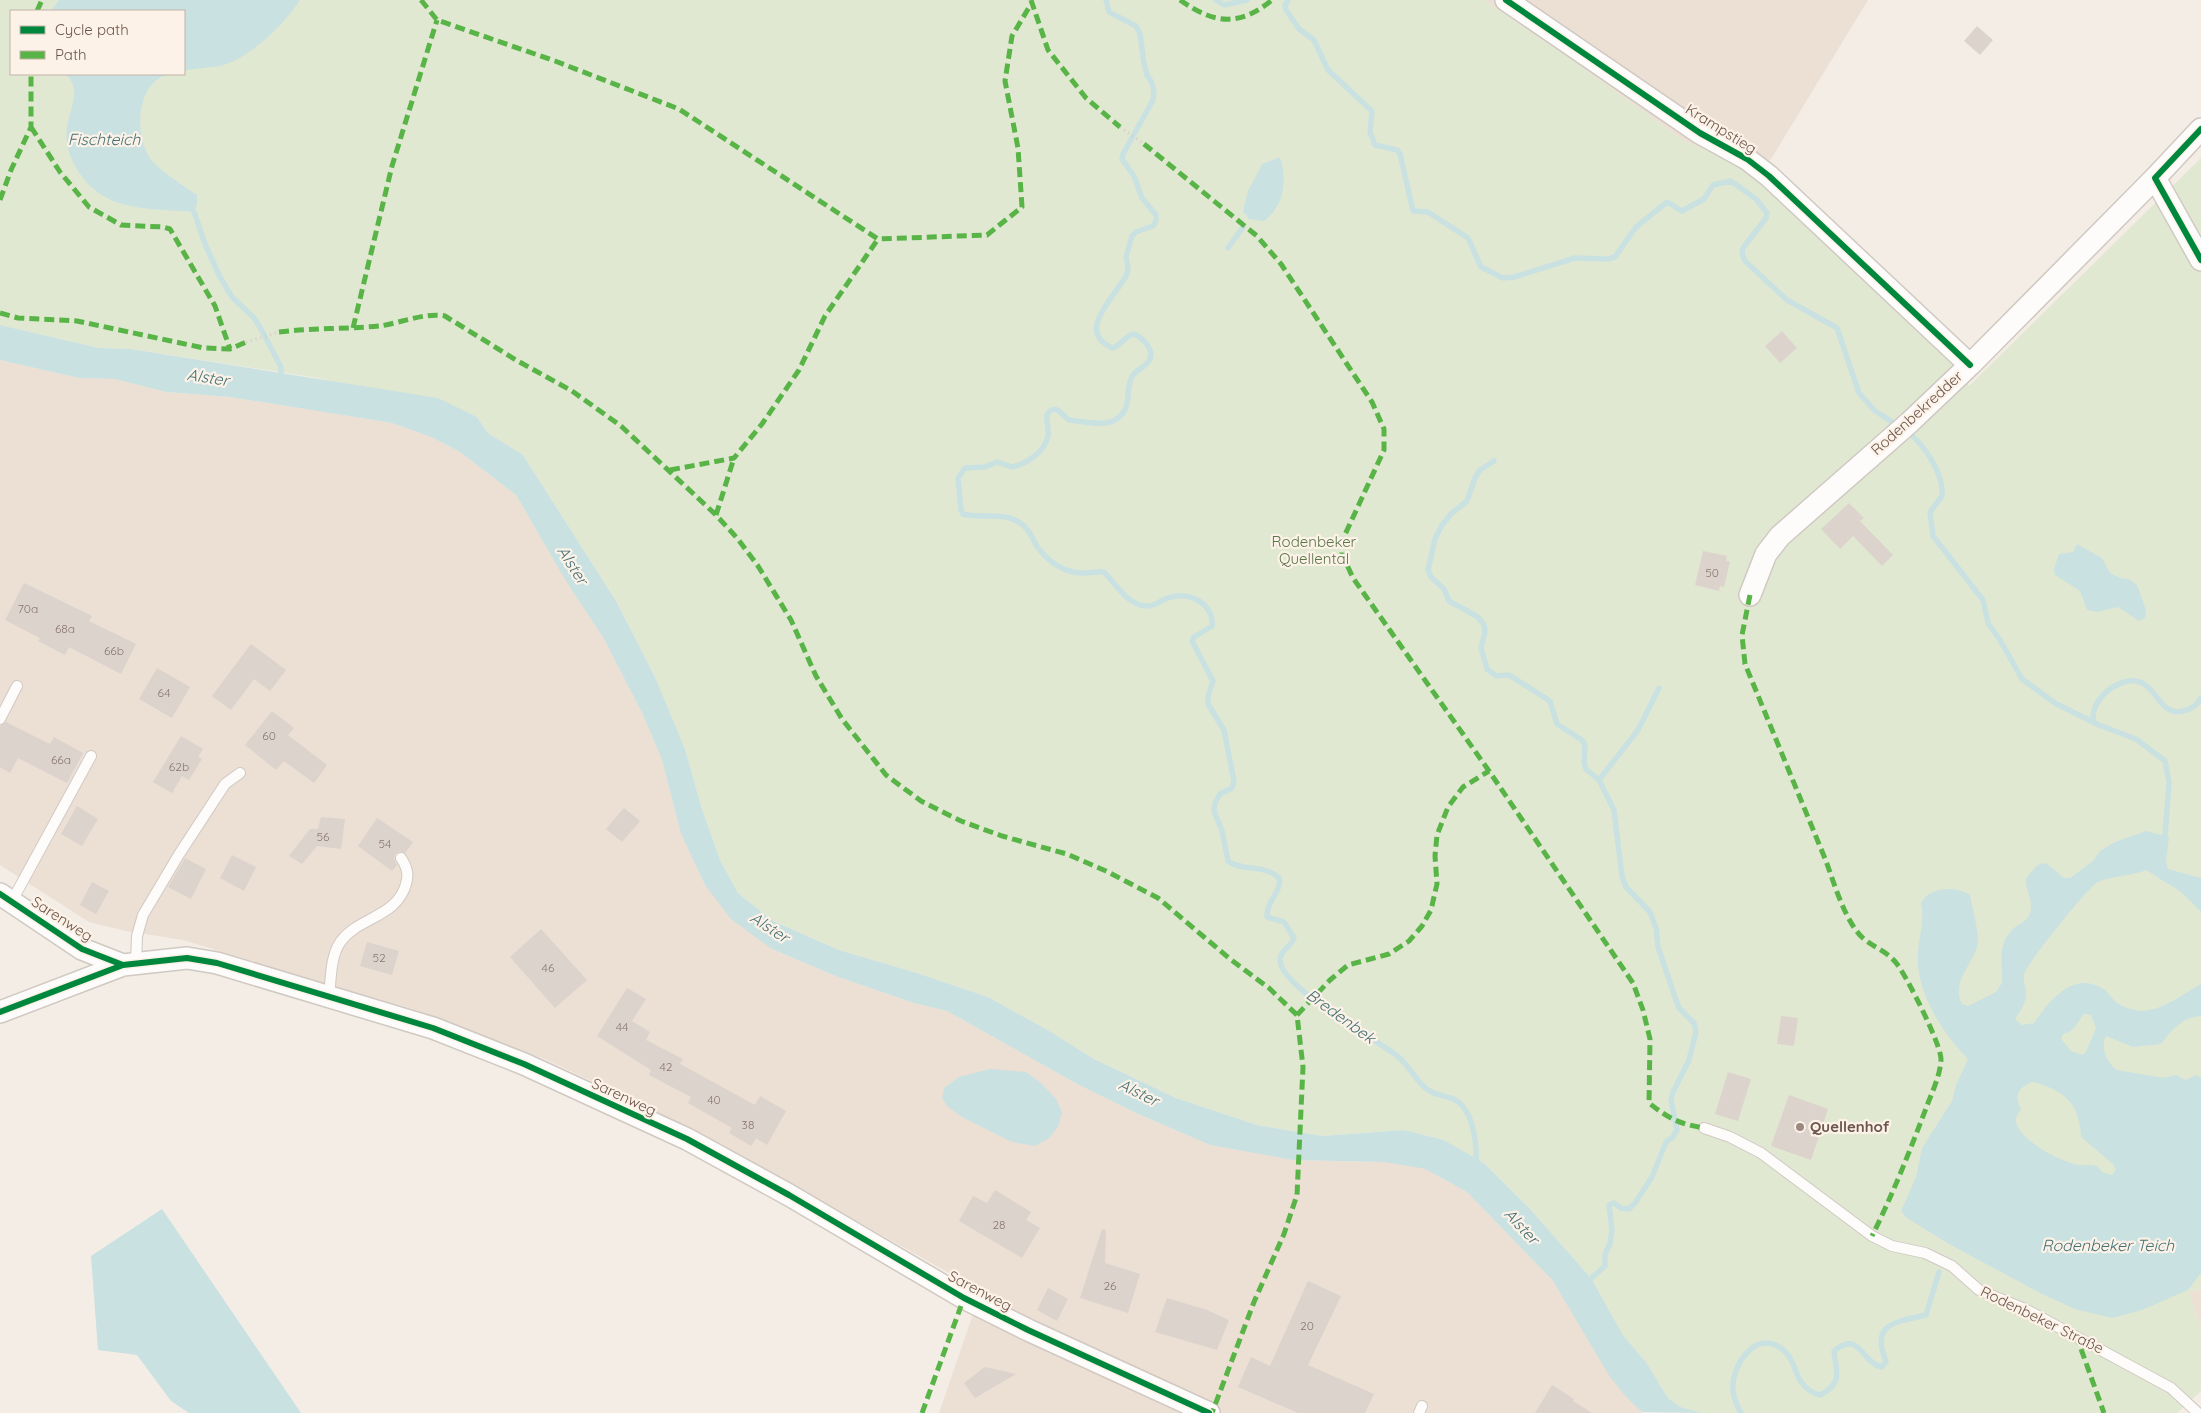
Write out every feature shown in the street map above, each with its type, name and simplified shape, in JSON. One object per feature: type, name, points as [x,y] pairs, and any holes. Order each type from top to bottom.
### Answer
[{"type":"street","name":"Krampstieg","points":[[1506,0],[1700,133],[1747,159],[1770,176],[1970,365]]},
{"type":"street","name":"Rodenbekredder","points":[[1750,595],[1766,554],[1780,536],[1903,428],[1970,365],[2201,129]]},
{"type":"street","points":[[2155,178],[2201,260]]},
{"type":"street","name":"Sarenweg","points":[[6,898],[82,949],[130,965],[187,958],[217,963],[433,1028],[524,1064],[686,1139],[788,1195],[964,1298],[1028,1330],[1209,1413]]},
{"type":"street","points":[[0,1012],[130,965]]},
{"type":"lane","points":[[0,719],[17,686]]},
{"type":"lane","points":[[6,898],[91,756]]},
{"type":"lane","points":[[130,965],[143,915],[178,856],[225,784],[240,773]]},
{"type":"lane","points":[[329,998],[336,949],[342,940],[348,933],[386,912],[398,901],[404,890],[408,877],[406,866],[401,858]]},
{"type":"lane","name":"Rodenbeker Straße","points":[[1704,1128],[1730,1137],[1761,1154],[1872,1236],[1892,1246],[1925,1252],[1952,1266],[1979,1290],[2042,1318],[2171,1388],[2198,1413]]},
{"type":"path","points":[[1120,127],[1144,144]]},
{"type":"path","points":[[246,342],[279,332]]},
{"type":"shaded area","points":[[1484,0],[1868,0],[1771,159],[1757,171],[1686,142],[1582,67]]},
{"type":"shaded area","points":[[0,360],[79,378],[115,379],[166,392],[230,397],[392,423],[431,437],[460,452],[516,495],[566,580],[604,639],[643,715],[662,760],[681,834],[705,885],[772,949],[838,977],[914,1003],[947,1011],[1079,1085],[1136,1113],[1210,1145],[1292,1160],[1384,1162],[1425,1169],[1467,1192],[1553,1281],[1627,1398],[1643,1413],[939,1413],[981,1291],[697,1131],[547,1060],[410,1008],[183,940],[126,931],[89,922],[0,865]]},
{"type":"shaded area","points":[[2201,1289],[2201,1330],[2189,1293]]},
{"type":"green space","name":"Rodenbeker Quellental","points":[[0,0],[1484,0],[1582,67],[1686,142],[1757,171],[1957,366],[1969,386],[2201,158],[2201,1289],[2189,1293],[2201,1330],[2201,1391],[2177,1413],[1701,1413],[1681,1407],[1668,1398],[1646,1362],[1623,1335],[1591,1278],[1530,1209],[1484,1163],[1444,1140],[1404,1130],[1323,1136],[1257,1125],[1176,1098],[1094,1059],[1051,1032],[988,997],[917,973],[839,950],[773,921],[738,893],[720,860],[702,809],[685,749],[655,677],[616,601],[523,455],[488,433],[477,417],[318,378],[131,349],[99,348],[0,325]]},
{"type":"water","points":[[59,0],[300,0],[275,30],[242,57],[219,66],[185,71],[185,10],[52,10]]},
{"type":"water","name":"Fischteich","points":[[67,75],[168,75],[158,79],[150,87],[144,99],[140,126],[142,140],[153,162],[197,195],[197,204],[194,212],[129,206],[101,195],[89,185],[75,166],[67,144],[67,127],[74,99],[71,80]]},
{"type":"water","points":[[1280,157],[1284,183],[1276,208],[1264,221],[1249,219],[1243,211],[1248,191],[1262,164]]},
{"type":"water","name":"Alster","points":[[0,325],[99,348],[131,349],[438,398],[477,417],[488,433],[523,455],[616,601],[655,677],[685,749],[702,809],[720,860],[738,893],[773,921],[839,950],[917,973],[988,997],[1051,1032],[1094,1059],[1176,1098],[1257,1125],[1323,1136],[1404,1130],[1444,1140],[1484,1163],[1530,1209],[1591,1278],[1623,1335],[1646,1362],[1668,1398],[1681,1407],[1701,1413],[1642,1412],[1627,1398],[1610,1377],[1553,1281],[1467,1192],[1425,1169],[1384,1162],[1292,1160],[1210,1145],[1136,1113],[1079,1085],[947,1011],[914,1003],[838,977],[772,949],[731,919],[705,885],[681,834],[662,760],[643,715],[604,639],[566,581],[516,495],[460,452],[431,437],[392,423],[230,397],[166,392],[115,379],[79,378],[0,360]]},
{"type":"water","points":[[2077,544],[2102,558],[2110,573],[2120,578],[2129,579],[2137,585],[2146,610],[2145,618],[2139,621],[2118,607],[2097,612],[2087,610],[2080,591],[2055,575],[2054,569],[2059,554],[2073,552]]},
{"type":"water","name":"Rodenbeker Teich","points":[[2146,831],[2169,837],[2166,861],[2168,869],[2201,878],[2201,912],[2181,892],[2146,870],[2098,882],[2072,910],[2029,965],[2024,977],[2026,999],[2015,1019],[2022,1025],[2034,1023],[2056,996],[2074,985],[2084,983],[2094,984],[2105,990],[2121,1005],[2141,1011],[2164,1005],[2201,984],[2201,1016],[2188,1019],[2173,1029],[2161,1044],[2133,1047],[2106,1036],[2104,1041],[2104,1050],[2110,1063],[2117,1070],[2163,1078],[2176,1075],[2186,1080],[2196,1075],[2201,1078],[2201,1273],[2188,1290],[2142,1310],[2112,1318],[2075,1309],[2040,1293],[1949,1244],[1907,1218],[1901,1211],[1916,1177],[1922,1148],[1952,1101],[1956,1085],[1968,1059],[1949,1037],[1932,1011],[1921,982],[1918,953],[1922,923],[1921,903],[1930,894],[1943,889],[1957,890],[1970,895],[1978,941],[1977,948],[1959,987],[1962,1004],[1968,1006],[1996,992],[2002,983],[2002,954],[2005,941],[2008,934],[2026,920],[2030,913],[2031,904],[2026,879],[2032,871],[2037,866],[2045,864],[2049,865],[2064,878],[2070,878],[2093,861],[2100,851],[2115,842]],"holes":[[[2084,1014],[2091,1015],[2096,1028],[2086,1052],[2082,1055],[2071,1051],[2061,1039],[2063,1034],[2074,1028]],[[2033,1082],[2062,1094],[2074,1107],[2080,1125],[2081,1137],[2113,1164],[2116,1170],[2112,1175],[2102,1172],[2097,1166],[2077,1165],[2058,1158],[2030,1141],[2023,1134],[2016,1120],[2021,1109],[2018,1096],[2024,1086]]]},
{"type":"water","points":[[990,1069],[1026,1072],[1041,1083],[1056,1099],[1062,1112],[1058,1127],[1048,1139],[1035,1146],[1012,1142],[962,1117],[947,1106],[942,1098],[944,1088],[959,1077]]},
{"type":"water","points":[[162,1209],[301,1413],[189,1413],[171,1401],[137,1355],[98,1350],[91,1256]]},
{"type":"building","points":[[1977,26],[1993,40],[1980,55],[1964,41]]},
{"type":"building","points":[[1782,331],[1797,348],[1780,363],[1765,346]]},
{"type":"building","points":[[1849,503],[1864,518],[1860,521],[1893,555],[1882,566],[1853,536],[1840,549],[1821,529]]},
{"type":"building","points":[[1703,551],[1727,556],[1726,561],[1730,562],[1724,587],[1720,586],[1719,591],[1695,585]]},
{"type":"building","points":[[24,583],[92,616],[89,621],[136,644],[121,674],[69,647],[65,655],[38,641],[40,638],[5,620]]},
{"type":"building","points":[[251,644],[286,670],[270,691],[254,679],[231,710],[212,696]]},
{"type":"building","points":[[157,668],[190,687],[172,718],[139,699]]},
{"type":"building","points":[[272,711],[294,728],[288,735],[327,765],[314,783],[284,761],[276,770],[245,745]]},
{"type":"building","points":[[6,722],[50,744],[54,737],[83,753],[67,783],[18,758],[10,773],[0,767],[0,726]]},
{"type":"building","points":[[181,736],[203,749],[198,757],[202,759],[189,780],[182,776],[172,793],[153,782]]},
{"type":"building","points":[[77,806],[98,819],[82,846],[61,834]]},
{"type":"building","points":[[624,808],[640,821],[622,842],[606,829]]},
{"type":"building","points":[[321,817],[345,819],[341,849],[317,846],[302,864],[289,856],[310,829],[318,829]]},
{"type":"building","points":[[377,818],[413,842],[405,853],[400,851],[395,854],[394,859],[397,865],[392,871],[358,846]]},
{"type":"building","points":[[232,855],[256,867],[244,891],[220,878]]},
{"type":"building","points":[[185,858],[206,869],[191,899],[168,887]]},
{"type":"building","points":[[92,882],[109,891],[96,914],[80,905]]},
{"type":"building","points":[[541,929],[587,980],[555,1008],[510,957]]},
{"type":"building","points":[[367,942],[399,951],[392,975],[360,966]]},
{"type":"building","points":[[627,988],[646,999],[632,1021],[650,1032],[646,1040],[683,1059],[680,1064],[755,1105],[760,1096],[786,1111],[767,1145],[756,1138],[751,1146],[729,1133],[732,1128],[688,1103],[691,1097],[649,1075],[651,1070],[597,1036]]},
{"type":"building","points":[[1781,1016],[1798,1018],[1794,1046],[1777,1044]]},
{"type":"building","points":[[1728,1072],[1751,1079],[1738,1121],[1715,1114]]},
{"type":"building","name":"Quellenhof","points":[[1789,1095],[1828,1109],[1811,1160],[1771,1146]]},
{"type":"building","points":[[995,1190],[1031,1212],[1026,1220],[1040,1228],[1022,1258],[959,1221],[973,1196],[987,1203]]},
{"type":"building","points":[[1102,1229],[1106,1230],[1105,1263],[1140,1274],[1128,1313],[1080,1298]]},
{"type":"building","points":[[1308,1281],[1341,1296],[1308,1365],[1374,1394],[1365,1413],[1298,1413],[1238,1387],[1251,1357],[1270,1366]]},
{"type":"building","points":[[1048,1288],[1068,1299],[1057,1321],[1037,1310]]},
{"type":"building","points":[[1167,1298],[1207,1310],[1229,1320],[1217,1350],[1155,1332]]},
{"type":"building","points":[[985,1367],[1016,1374],[975,1398],[964,1383]]},
{"type":"building","points":[[1552,1385],[1574,1399],[1573,1401],[1592,1413],[1535,1413]]},
{"type":"waterway","name":"Bredenbek","points":[[1106,0],[1109,12],[1136,26],[1140,34],[1147,75],[1152,83],[1153,100],[1122,159],[1134,176],[1142,198],[1156,215],[1156,221],[1153,226],[1136,232],[1132,236],[1126,257],[1127,274],[1101,313],[1097,323],[1097,333],[1102,341],[1113,348],[1128,336],[1134,334],[1143,340],[1149,348],[1150,357],[1148,362],[1134,373],[1129,385],[1127,405],[1118,418],[1108,423],[1069,420],[1058,410],[1053,409],[1047,415],[1048,436],[1046,442],[1039,452],[1029,460],[1012,467],[997,462],[985,467],[965,468],[958,478],[961,510],[963,514],[998,516],[1017,521],[1026,528],[1040,551],[1051,561],[1063,569],[1077,573],[1104,572],[1122,593],[1133,602],[1149,606],[1168,598],[1184,596],[1199,601],[1209,611],[1212,618],[1212,626],[1194,637],[1192,641],[1213,681],[1208,696],[1208,704],[1224,730],[1234,781],[1232,788],[1220,794],[1215,803],[1214,811],[1222,831],[1228,861],[1240,866],[1261,869],[1279,878],[1278,888],[1267,911],[1267,917],[1284,922],[1294,938],[1280,957],[1284,971],[1295,984],[1311,997],[1396,1055],[1426,1089],[1459,1102],[1469,1117],[1475,1137],[1476,1165]]},
{"type":"waterway","points":[[1216,0],[1224,5],[1247,0]]},
{"type":"waterway","points":[[1288,0],[1285,5],[1286,10],[1299,29],[1314,40],[1328,70],[1372,111],[1370,132],[1375,145],[1397,150],[1400,154],[1413,211],[1428,212],[1468,238],[1481,267],[1503,278],[1514,277],[1575,258],[1608,259],[1615,257],[1636,227],[1667,202],[1682,211],[1704,199],[1713,185],[1731,181],[1756,199],[1767,213],[1766,218],[1743,248],[1742,254],[1745,261],[1787,300],[1837,328],[1859,393],[1875,411],[1899,426]]},
{"type":"waterway","points":[[194,212],[205,244],[220,277],[232,297],[254,318],[261,329],[281,367],[281,379]]},
{"type":"waterway","points":[[1228,248],[1243,227]]},
{"type":"waterway","points":[[1907,431],[1932,460],[1940,478],[1942,496],[1930,512],[1933,536],[1983,600],[1988,623],[2022,679],[2055,703],[2099,725],[2136,739],[2165,761],[2169,783],[2165,836]]},
{"type":"waterway","points":[[1494,461],[1480,470],[1475,478],[1467,501],[1451,514],[1442,525],[1435,539],[1428,570],[1431,577],[1444,589],[1449,601],[1478,617],[1484,625],[1485,632],[1481,648],[1487,669],[1496,676],[1509,675],[1550,701],[1557,724],[1582,740],[1585,745],[1584,763],[1586,769],[1599,780],[1614,810],[1622,876],[1626,887],[1650,912],[1656,928],[1658,947],[1679,1008],[1694,1023],[1696,1032],[1689,1060],[1671,1100],[1677,1130],[1673,1137],[1666,1142],[1652,1177],[1635,1203],[1629,1209],[1621,1208],[1614,1203],[1609,1205],[1612,1230],[1610,1244],[1605,1254],[1605,1266],[1586,1283]]},
{"type":"waterway","points":[[2094,722],[2093,714],[2099,699],[2112,687],[2128,681],[2143,683],[2163,705],[2175,712],[2191,708],[2201,698]]},
{"type":"waterway","points":[[1599,780],[1638,730],[1659,688]]},
{"type":"waterway","points":[[1741,1413],[1734,1395],[1734,1377],[1740,1361],[1752,1348],[1764,1343],[1780,1348],[1789,1356],[1804,1385],[1810,1391],[1820,1395],[1833,1386],[1836,1381],[1837,1371],[1834,1351],[1843,1345],[1855,1345],[1869,1360],[1882,1367],[1886,1361],[1881,1338],[1884,1331],[1897,1322],[1926,1315],[1939,1272]]},
{"type":"marked path","points":[[37,10],[42,0]]},
{"type":"marked path","points":[[421,0],[437,20],[555,61],[679,109],[878,239],[987,235],[1022,207],[1018,148],[1005,81],[1012,36],[1031,4]]},
{"type":"marked path","points":[[1031,0],[1048,50],[1086,98],[1120,127]]},
{"type":"marked path","points":[[1180,0],[1204,14],[1226,19],[1248,15],[1272,0]]},
{"type":"marked path","points":[[353,328],[392,166],[437,20]]},
{"type":"marked path","points":[[0,200],[11,170],[31,127],[31,75]]},
{"type":"marked path","points":[[31,127],[60,172],[89,207],[121,225],[170,229],[215,306],[230,349]]},
{"type":"marked path","points":[[1144,144],[1257,236],[1281,264],[1372,402],[1384,429],[1384,450],[1343,539],[1342,554],[1353,578],[1489,771],[1633,983],[1643,1010],[1650,1039],[1649,1103],[1674,1120],[1704,1128]]},
{"type":"marked path","points":[[670,470],[734,458],[762,424],[799,370],[825,316],[878,239]]},
{"type":"marked path","points":[[0,313],[18,318],[77,321],[204,348],[230,349],[246,342]]},
{"type":"marked path","points":[[279,332],[380,326],[430,315],[445,316],[516,360],[572,391],[621,426],[716,515],[737,538],[758,566],[791,620],[816,676],[842,719],[886,775],[921,801],[961,821],[1002,836],[1067,854],[1106,871],[1158,898],[1230,959],[1269,988],[1297,1015],[1303,1067],[1297,1195],[1284,1234],[1254,1302],[1212,1413]]},
{"type":"marked path","points":[[716,515],[734,458]]},
{"type":"marked path","points":[[1750,595],[1742,635],[1745,664],[1826,861],[1841,903],[1852,924],[1864,939],[1890,956],[1902,971],[1916,996],[1940,1052],[1941,1060],[1935,1086],[1900,1174],[1872,1236]]},
{"type":"marked path","points":[[1297,1015],[1330,980],[1348,965],[1389,954],[1409,941],[1422,926],[1431,910],[1437,884],[1435,856],[1437,835],[1448,807],[1463,787],[1489,771]]},
{"type":"marked path","points":[[922,1413],[961,1306]]},
{"type":"marked path","points":[[2076,1335],[2104,1413]]},
{"type":"cycle path","points":[[1506,0],[1700,133],[1747,159],[1769,176],[1970,365]]},
{"type":"cycle path","points":[[2201,129],[2155,178],[2201,260]]},
{"type":"cycle path","points":[[0,894],[82,949],[123,965],[187,958],[217,963],[433,1028],[524,1064],[687,1139],[789,1195],[964,1298],[1028,1330],[1209,1413]]},
{"type":"cycle path","points":[[0,1012],[123,965]]},
{"type":"place","name":"Quellenhof","points":[[1800,1127]]}]
